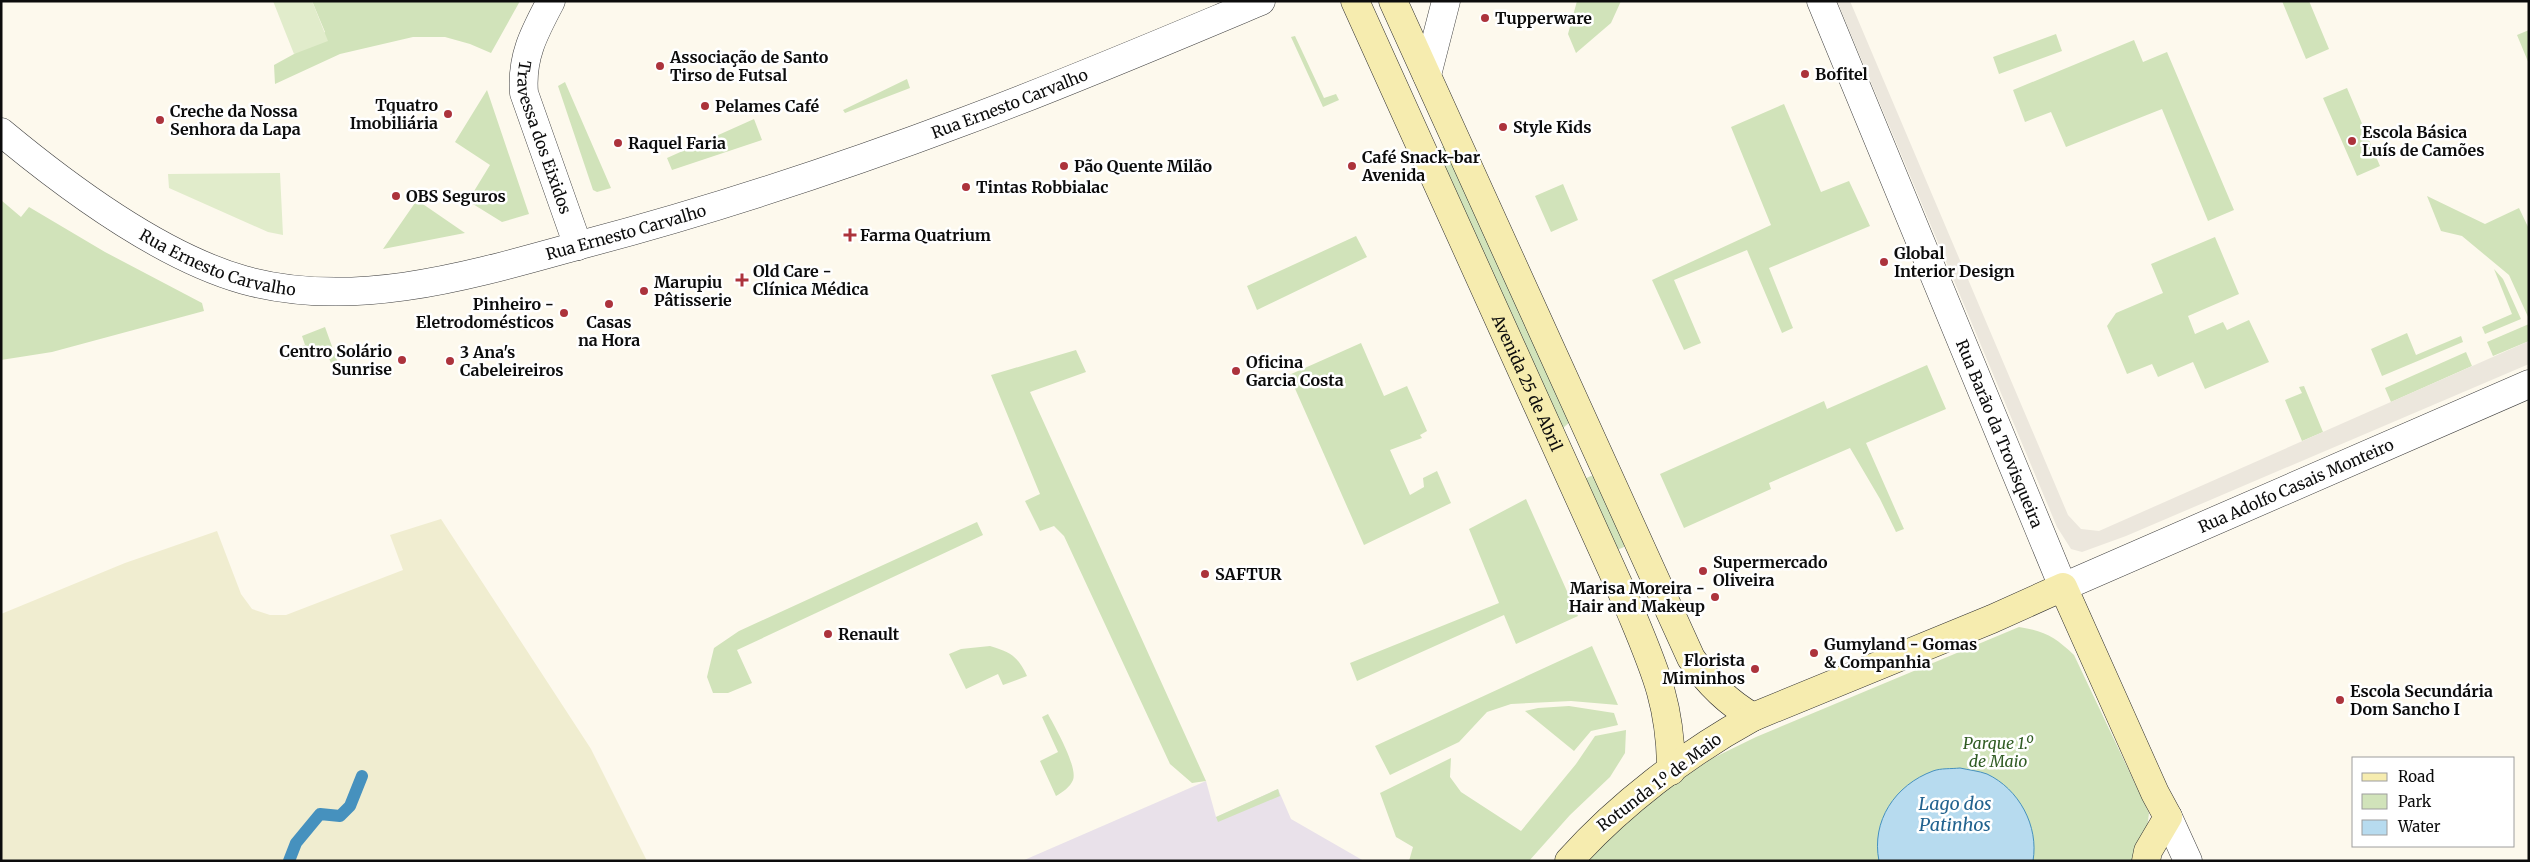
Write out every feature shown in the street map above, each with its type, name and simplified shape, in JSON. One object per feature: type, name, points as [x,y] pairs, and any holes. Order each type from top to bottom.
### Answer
[{"type":"main road","name":"Avenida 25 de Abril","points":[[1355,1],[1630,610],[1662,689],[1671,739],[1671,772]]},
{"type":"main road","points":[[1393,1],[1691,658],[1701,673],[1734,706],[1754,716]]},
{"type":"main road","points":[[1566,468],[1597,453]]},
{"type":"main road","name":"Rotunda 1.º de Maio","points":[[1568,861],[1595,831],[1708,743],[1754,716],[1984,623],[2063,587]]},
{"type":"main road","name":"Rua Barão da Trovisqueira","points":[[2063,587],[2155,793],[2168,817]]},
{"type":"main road","points":[[1630,610],[1662,596]]},
{"type":"main road","points":[[2146,861],[2148,852],[2168,817]]},
{"type":"street","name":"Travessa dos Eixidos","points":[[551,1],[527,50],[522,72],[524,93],[578,246]]},
{"type":"street","name":"Rua Ernesto Carvalho","points":[[1,132],[72,187],[123,222],[211,269],[244,280],[277,286],[344,291],[386,289],[432,282],[654,226],[876,154],[1036,94],[1261,1]]},
{"type":"street","points":[[1427,75],[1446,1]]},
{"type":"street","name":"Rua Barão da Trovisqueira","points":[[1820,1],[2063,587]]},
{"type":"street","name":"Rua Adolfo Casais Monteiro","points":[[2063,587],[2529,384]]},
{"type":"street","name":"Rua Barão da Trovisqueira","points":[[2168,817],[2188,861]]},
{"type":"shaded area","points":[[1837,1],[1850,1],[2068,515],[2081,529],[2099,531],[2529,341],[2529,364],[2126,536],[2082,552],[2071,549],[2057,527]]},
{"type":"shaded area","points":[[441,519],[591,749],[647,861],[1,861],[1,614],[125,563],[217,531],[241,594],[252,609],[270,615],[286,615],[403,570],[390,535]]},
{"type":"shaded area","points":[[1206,781],[1216,817],[1278,789],[1291,819],[1364,861],[1022,861]]},
{"type":"green space","points":[[273,1],[312,1],[328,41],[294,54]]},
{"type":"green space","points":[[312,1],[520,1],[491,53],[470,44],[445,37],[413,37],[340,54],[275,84],[274,65],[294,54],[325,32]]},
{"type":"green space","points":[[1577,1],[1621,1],[1611,23],[1576,53],[1568,34]]},
{"type":"green space","points":[[2282,1],[2309,1],[2329,49],[2306,59]]},
{"type":"green space","points":[[2529,30],[2529,64],[2517,35]]},
{"type":"green space","points":[[2056,34],[2062,51],[1999,74],[1993,57]]},
{"type":"green space","points":[[1295,36],[1324,98],[1336,94],[1339,100],[1323,107],[1291,37]]},
{"type":"green space","points":[[2134,40],[2143,62],[2167,52],[2234,210],[2208,221],[2162,109],[2066,147],[2051,112],[2025,122],[2013,90]]},
{"type":"green space","points":[[907,79],[910,88],[845,113],[843,110]]},
{"type":"green space","points":[[565,82],[611,188],[597,192],[593,190],[558,86]]},
{"type":"green space","points":[[2347,88],[2380,166],[2357,176],[2323,98]]},
{"type":"green space","points":[[487,90],[529,214],[502,222],[468,201],[490,165],[455,142]]},
{"type":"green space","points":[[1784,104],[1821,192],[1849,181],[1870,226],[1769,268],[1793,328],[1782,333],[1747,250],[1674,280],[1701,343],[1684,350],[1652,280],[1771,225],[1731,127]]},
{"type":"green space","points":[[754,119],[762,140],[672,170],[667,158]]},
{"type":"green space","points":[[1447,145],[1571,421],[1563,428],[1558,428],[1433,151]]},
{"type":"green space","points":[[280,173],[283,235],[268,232],[169,188],[168,174]]},
{"type":"green space","points":[[1563,184],[1578,220],[1551,232],[1535,196]]},
{"type":"green space","points":[[2427,196],[2485,224],[2519,208],[2529,229],[2529,319],[2509,275],[2462,236],[2441,231]]},
{"type":"green space","points":[[1,200],[21,217],[29,207],[105,252],[202,303],[204,311],[52,352],[1,360]]},
{"type":"green space","points":[[417,200],[465,233],[383,249]]},
{"type":"green space","points":[[1356,236],[1367,257],[1257,310],[1247,286]]},
{"type":"green space","points":[[2215,237],[2239,294],[2188,316],[2195,334],[2223,322],[2227,330],[2249,320],[2269,362],[2205,389],[2193,362],[2158,377],[2152,364],[2127,374],[2107,326],[2116,313],[2163,293],[2151,264]]},
{"type":"green space","points":[[2494,269],[2503,279],[2521,319],[2485,334],[2482,327],[2512,314]]},
{"type":"green space","points":[[2529,324],[2529,341],[2493,356],[2487,342]]},
{"type":"green space","points":[[325,327],[338,363],[332,365],[323,346],[288,360],[285,352],[305,345],[302,336]]},
{"type":"green space","points":[[2407,333],[2416,355],[2461,336],[2463,342],[2382,376],[2371,349]]},
{"type":"green space","points":[[1361,343],[1384,396],[1407,386],[1427,431],[1420,435],[1422,438],[1390,450],[1410,495],[1424,487],[1423,478],[1437,471],[1451,503],[1364,545],[1289,375]]},
{"type":"green space","points":[[1076,350],[1086,372],[1030,392],[1206,781],[1192,783],[1170,764],[1064,536],[1054,526],[1040,531],[1025,501],[1040,494],[991,375]]},
{"type":"green space","points":[[2466,352],[2472,366],[2391,402],[2385,388]]},
{"type":"green space","points":[[1927,365],[1946,409],[1866,443],[1904,529],[1896,532],[1880,499],[1850,448],[1769,483],[1771,489],[1684,528],[1660,474],[1824,401],[1827,409]]},
{"type":"green space","points":[[2304,386],[2323,432],[2302,441],[2285,400],[2302,393],[2299,387]]},
{"type":"green space","points":[[1591,476],[1596,477],[1626,544],[1617,550],[1584,479]]},
{"type":"green space","points":[[1526,499],[1578,616],[1516,644],[1504,615],[1357,681],[1350,663],[1499,603],[1469,529]]},
{"type":"green space","points":[[977,522],[983,535],[737,650],[752,683],[728,693],[713,693],[707,677],[714,648],[739,631]]},
{"type":"green space","name":"Parque 1.º de Maio","points":[[2019,627],[2049,636],[2074,655],[2149,813],[2147,829],[2134,861],[1582,861],[1605,836],[1666,789],[1711,759],[1756,737]]},
{"type":"green space","points":[[990,646],[1003,650],[1017,659],[1027,676],[1003,685],[998,674],[966,689],[949,654],[961,649]]},
{"type":"green space","points":[[1592,646],[1618,705],[1571,701],[1511,704],[1487,712],[1459,742],[1390,775],[1375,746]]},
{"type":"green space","points":[[1569,706],[1614,713],[1618,725],[1591,731],[1574,751],[1525,711],[1538,708]]},
{"type":"green space","points":[[1048,714],[1065,747],[1074,774],[1070,785],[1056,796],[1040,761],[1058,752],[1042,717]]},
{"type":"green space","points":[[1626,730],[1625,753],[1610,777],[1570,815],[1529,861],[1409,861],[1413,847],[1396,837],[1380,793],[1451,758],[1450,777],[1461,792],[1521,831],[1576,764],[1595,736]]},
{"type":"green space","points":[[1278,789],[1280,796],[1218,822],[1216,817]]},
{"type":"water","name":"Lago dos Patinhos","points":[[1960,768],[1987,774],[2009,789],[2017,799],[2030,822],[2034,848],[2033,861],[1879,861],[1877,846],[1879,832],[1889,806],[1897,795],[1919,777],[1933,771]]},
{"type":"waterway","points":[[289,861],[296,843],[320,814],[340,816],[350,806],[362,776]]},
{"type":"place","name":"Tupperware","points":[[1485,18]]},
{"type":"place","name":"Associação de Santo Tirso de Futsal","points":[[660,66]]},
{"type":"place","name":"Bofitel","points":[[1805,74]]},
{"type":"place","name":"Pelames Café","points":[[705,106]]},
{"type":"place","name":"Tquatro Imobiliária","points":[[448,114]]},
{"type":"place","name":"Creche da Nossa Senhora da Lapa","points":[[160,120]]},
{"type":"place","name":"Style Kids","points":[[1503,127]]},
{"type":"place","name":"Escola Básica Luís de Camões","points":[[2352,141]]},
{"type":"place","name":"Raquel Faria","points":[[618,143]]},
{"type":"place","name":"Pão Quente Milão","points":[[1064,166]]},
{"type":"place","name":"Café Snack-bar Avenida","points":[[1352,166]]},
{"type":"place","name":"Tintas Robbialac","points":[[966,187]]},
{"type":"place","name":"OBS Seguros","points":[[396,196]]},
{"type":"place","name":"Farma Quatrium","points":[[850,235]]},
{"type":"place","name":"Global Interior Design","points":[[1884,262]]},
{"type":"place","name":"Old Care - Clínica Médica","points":[[742,280]]},
{"type":"place","name":"Marupiu Pâtisserie","points":[[644,291]]},
{"type":"place","name":"Casas na Hora","points":[[609,304]]},
{"type":"place","name":"Pinheiro - Eletrodomésticos","points":[[564,313]]},
{"type":"place","name":"Centro Solário Sunrise","points":[[402,360]]},
{"type":"place","name":"3 Ana's Cabeleireiros","points":[[450,361]]},
{"type":"place","name":"Oficina Garcia Costa","points":[[1236,371]]},
{"type":"place","name":"Supermercado Oliveira","points":[[1703,571]]},
{"type":"place","name":"SAFTUR","points":[[1205,574]]},
{"type":"place","name":"Marisa Moreira - Hair and Makeup","points":[[1715,597]]},
{"type":"place","name":"Renault","points":[[828,634]]},
{"type":"place","name":"Gumyland - Gomas & Companhia","points":[[1814,653]]},
{"type":"place","name":"Florista Miminhos","points":[[1755,669]]},
{"type":"place","name":"Escola Secundária Dom Sancho I","points":[[2340,700]]}]
